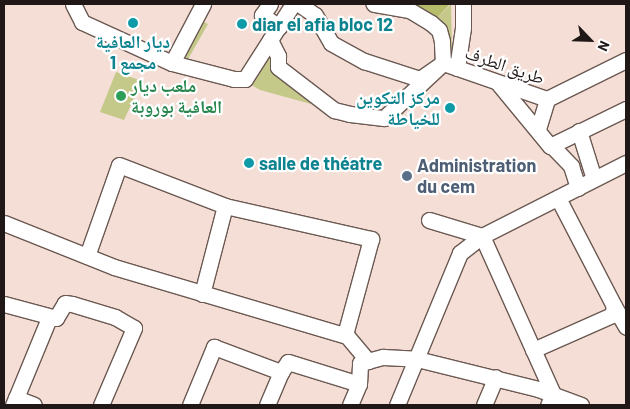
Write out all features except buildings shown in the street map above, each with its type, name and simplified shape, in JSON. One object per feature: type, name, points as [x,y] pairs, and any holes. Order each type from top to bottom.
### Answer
[{"type":"street","points":[[73,4],[82,22],[172,63],[229,78],[245,79],[293,4]]},
{"type":"street","points":[[172,63],[204,4]]},
{"type":"street","points":[[270,4],[262,16],[279,27]]},
{"type":"street","points":[[299,4],[315,15],[332,43],[364,60],[420,79],[450,65],[463,28],[463,4]]},
{"type":"street","points":[[374,4],[409,10],[431,23],[439,30],[450,65]]},
{"type":"street","name":"طريق الطرف","points":[[270,40],[278,56],[278,67],[334,110],[350,114],[384,118],[450,65],[547,100]]},
{"type":"street","points":[[538,129],[547,100],[626,60]]},
{"type":"street","points":[[496,81],[571,166],[578,188]]},
{"type":"street","points":[[552,146],[626,109]]},
{"type":"street","points":[[579,132],[594,180]]},
{"type":"street","points":[[397,405],[460,253],[482,236],[626,163]]},
{"type":"street","points":[[87,256],[119,165],[225,206],[371,239],[345,335]]},
{"type":"street","points":[[558,198],[626,327]]},
{"type":"street","points":[[202,294],[225,206]]},
{"type":"street","points":[[429,220],[482,236],[533,350],[550,395]]},
{"type":"street","points":[[4,223],[87,256],[202,294],[345,335],[354,341],[368,361]]},
{"type":"street","points":[[4,304],[49,318],[56,318],[65,303],[72,304],[115,317],[134,328],[101,405]]},
{"type":"street","points":[[533,350],[612,314],[614,306]]},
{"type":"street","points":[[34,405],[14,401],[49,318]]},
{"type":"street","points":[[190,405],[214,347],[281,372]]},
{"type":"street","points":[[350,405],[359,384],[360,363],[382,357],[416,359],[496,377],[581,405]]},
{"type":"street","points":[[267,405],[281,372],[288,362],[359,384]]},
{"type":"street","points":[[484,405],[496,377]]},
{"type":"green space","points":[[386,4],[450,4],[435,20]]},
{"type":"green space","points":[[451,4],[452,48],[444,62],[435,20]]},
{"type":"green space","points":[[200,20],[208,24],[187,61],[182,60]]},
{"type":"green space","points":[[271,47],[280,62],[329,105],[386,114],[401,109],[404,114],[384,124],[260,90],[248,83]]},
{"type":"green space","name":"ملعب ديار العافية بوروبة","points":[[116,72],[142,81],[124,120],[100,112]]},
{"type":"place","name":"ديار العافية مجمع 1","points":[[133,23]]},
{"type":"place","name":"diar el afia bloc 12","points":[[242,24]]},
{"type":"place","name":"ملعب ديار العافية بوروبة","points":[[121,96]]},
{"type":"place","name":"مركز التكوين للخياطة","points":[[450,108]]},
{"type":"place","name":"salle de théatre","points":[[249,163]]},
{"type":"place","name":"Administration du cem","points":[[407,176]]}]
